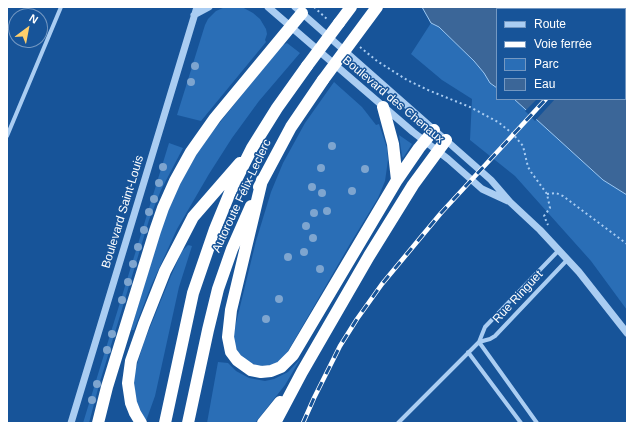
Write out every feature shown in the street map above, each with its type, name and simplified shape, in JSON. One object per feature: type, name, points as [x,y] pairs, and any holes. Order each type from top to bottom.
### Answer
[{"type":"highway","name":"Autoroute Félix-Leclerc","points":[[165,423],[188,316],[201,266],[222,210],[252,148],[278,108],[351,7]]},
{"type":"highway","name":"Autoroute Félix-Leclerc","points":[[189,419],[208,330],[221,279],[237,236],[262,180],[291,127],[323,80],[377,7]]},
{"type":"highway","points":[[98,423],[105,392],[155,231],[173,185],[188,156],[208,126],[290,27],[298,10]]},
{"type":"highway","points":[[383,107],[392,144],[397,180]]},
{"type":"highway","points":[[262,180],[231,310],[228,337],[231,352],[237,360],[251,370],[261,372],[276,369],[285,364],[293,355],[397,180],[424,141],[434,130]]},
{"type":"highway","points":[[275,423],[302,372],[377,242],[413,185],[446,140]]},
{"type":"highway","points":[[141,423],[131,403],[128,388],[128,377],[133,354],[149,309],[165,271],[193,217],[252,148]]},
{"type":"highway","points":[[263,423],[302,372]]},
{"type":"street","points":[[7,136],[61,7]]},
{"type":"street","name":"Boulevard Saint-Louis","points":[[71,423],[197,7]]},
{"type":"street","points":[[194,15],[209,7]]},
{"type":"street","name":"Boulevard des Chenaux","points":[[268,7],[383,107],[482,189],[510,202]]},
{"type":"street","name":"Boulevard des Chenaux","points":[[298,10],[491,180],[510,202],[568,259],[593,288],[627,333]]},
{"type":"street","name":"Rue Ringuet","points":[[398,423],[478,342],[486,326],[559,250]]},
{"type":"street","name":"Rue Ringuet","points":[[478,342],[495,336],[568,259]]},
{"type":"street","points":[[478,342],[537,423]]},
{"type":"street","points":[[468,352],[521,423]]},
{"type":"path","points":[[314,7],[329,21]]},
{"type":"path","name":"Boulevard des Chenaux","points":[[357,44],[377,61],[407,80],[470,107],[491,118],[510,131],[523,146],[529,168],[547,194]]},
{"type":"path","points":[[544,216],[550,208],[547,194],[556,193],[565,197],[627,244]]},
{"type":"green space","points":[[225,7],[242,7],[253,13],[260,19],[266,29],[266,42],[201,121],[177,115],[205,25],[208,19],[216,11]]},
{"type":"green space","points":[[431,23],[439,27],[474,61],[484,73],[496,82],[496,100],[517,100],[627,191],[627,310],[591,261],[515,176],[470,140],[472,99],[442,80],[411,54]]},
{"type":"green space","points":[[287,43],[300,53],[259,101],[232,138],[209,174],[177,229],[151,286],[134,330],[131,330],[164,219],[181,182],[199,150],[213,131],[281,46]]},
{"type":"green space","points":[[334,82],[362,107],[376,125],[379,124],[387,148],[388,160],[385,181],[378,198],[283,359],[271,365],[258,366],[245,360],[238,352],[233,339],[256,241],[271,192],[283,163],[305,123]]},
{"type":"green space","points":[[399,135],[412,144],[403,158],[402,156]]},
{"type":"green space","points":[[169,143],[183,148],[161,190],[149,220],[89,423],[83,423]]},
{"type":"green space","points":[[188,245],[192,246],[179,287],[155,396],[146,421],[136,401],[134,381],[135,371],[144,342],[170,278],[182,251]]},
{"type":"green space","points":[[301,358],[285,385],[255,423],[207,423],[218,362],[228,363],[236,371],[249,378],[265,381],[274,379],[288,372]]},
{"type":"water","points":[[422,7],[627,7],[627,195],[603,180],[515,100],[626,100],[626,8],[496,8],[496,87],[490,83],[474,61],[439,27],[431,23]]},
{"type":"pier","points":[[536,100],[554,100],[535,121],[525,111]]},
{"type":"railway","points":[[303,423],[340,346],[382,284],[441,213],[545,100]]}]
